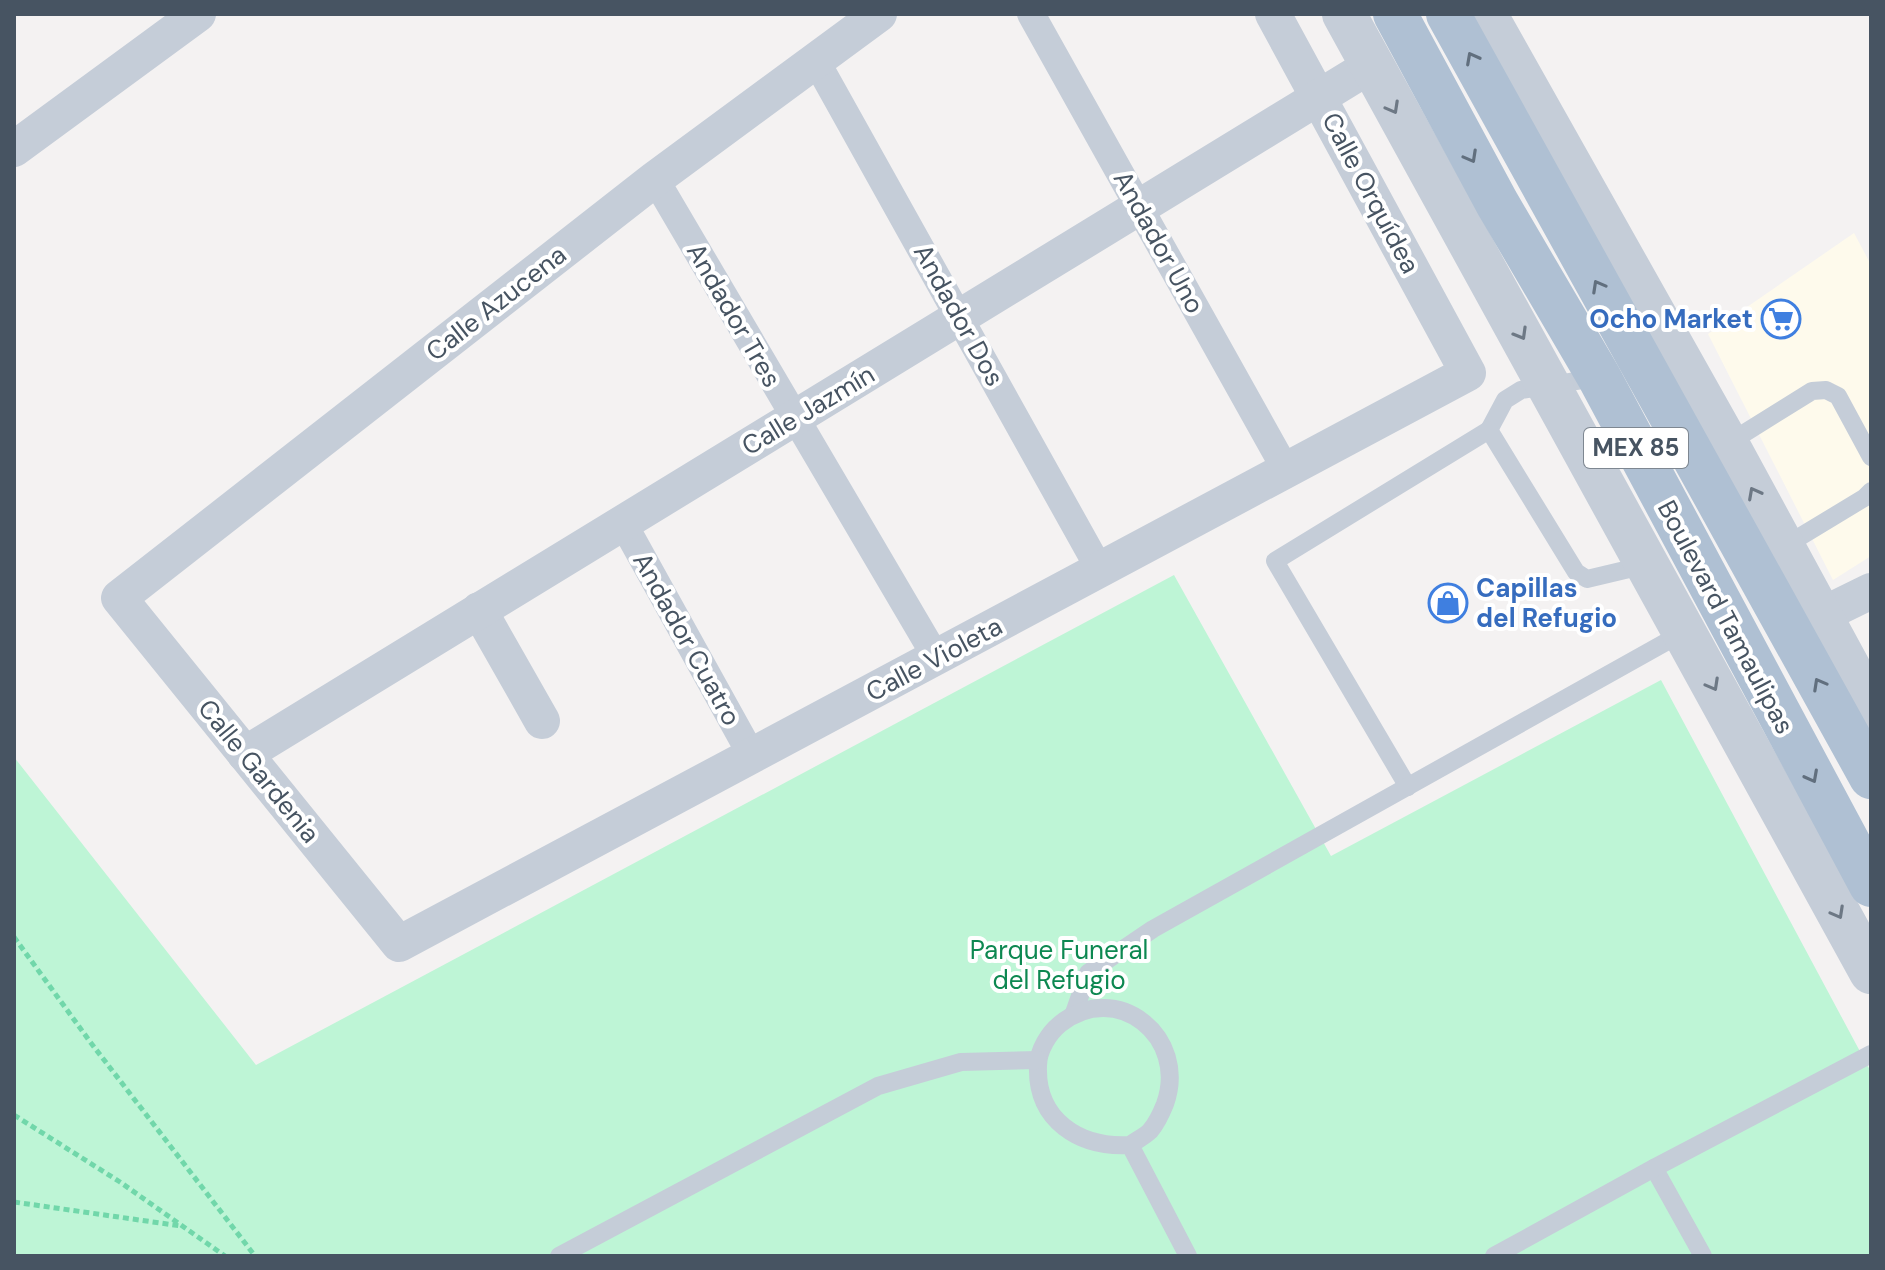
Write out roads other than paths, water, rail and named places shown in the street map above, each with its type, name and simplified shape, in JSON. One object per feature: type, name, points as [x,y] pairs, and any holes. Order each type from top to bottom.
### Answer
[{"type":"main road","name":"Boulevard Tamaulipas","points":[[1395,14],[1497,203],[1618,367],[1871,777]]},
{"type":"main road","name":"Boulevard Tamaulipas","points":[[1448,14],[1557,178],[1618,367],[1871,885]]},
{"type":"main road","points":[[1497,203],[1557,178]]},
{"type":"street","points":[[14,149],[198,14]]},
{"type":"street","name":"Calle Azucena","points":[[119,598],[655,179],[879,14]]},
{"type":"street","name":"Andador Uno","points":[[1031,14],[1286,470]]},
{"type":"street","name":"Calle Orquídea","points":[[1273,14],[1468,373]]},
{"type":"street","points":[[1344,14],[1871,972]]},
{"type":"street","points":[[1485,14],[1557,178],[1727,444],[1820,616],[1866,686]]},
{"type":"street","name":"Andador Dos","points":[[816,61],[1100,570]]},
{"type":"street","name":"Calle Jazmín","points":[[245,754],[1370,66]]},
{"type":"street","name":"Andador Tres","points":[[655,179],[936,657]]},
{"type":"street","name":"Calle Violeta","points":[[399,944],[1468,373]]},
{"type":"street","name":"Andador Cuatro","points":[[623,523],[752,756]]},
{"type":"street","points":[[1820,616],[1871,591]]},
{"type":"street","name":"Calle Gardenia","points":[[119,598],[399,944]]},
{"type":"street","points":[[479,610],[542,721]]},
{"type":"lane","points":[[1408,787],[1275,561],[1489,430],[1505,400],[1521,390],[1618,367]]},
{"type":"lane","points":[[1727,444],[1812,391],[1826,390],[1838,396],[1871,457]]},
{"type":"lane","points":[[1489,430],[1576,572],[1587,579],[1646,565]]},
{"type":"lane","points":[[1783,547],[1871,491]]},
{"type":"lane","points":[[1074,1013],[1088,973],[1153,929],[1684,632]]},
{"type":"lane","points":[[1101,1007],[1134,1016],[1156,1032],[1169,1058],[1171,1087],[1160,1117],[1150,1131],[1130,1145],[1107,1146],[1070,1132],[1053,1115],[1038,1088],[1038,1060],[1051,1031],[1074,1013],[1101,1007]]},
{"type":"lane","points":[[1494,1256],[1871,1054]]},
{"type":"lane","points":[[559,1256],[878,1086],[961,1062],[1038,1060]]},
{"type":"lane","points":[[1130,1145],[1188,1256]]},
{"type":"lane","points":[[1654,1168],[1703,1256]]},
{"type":"place","name":"Ocho Market","points":[[1781,319]]},
{"type":"place","name":"Capillas del Refugio","points":[[1448,603]]},
{"type":"park label","name":"Parque Funeral del Refugio","points":[[1059,965]]}]
